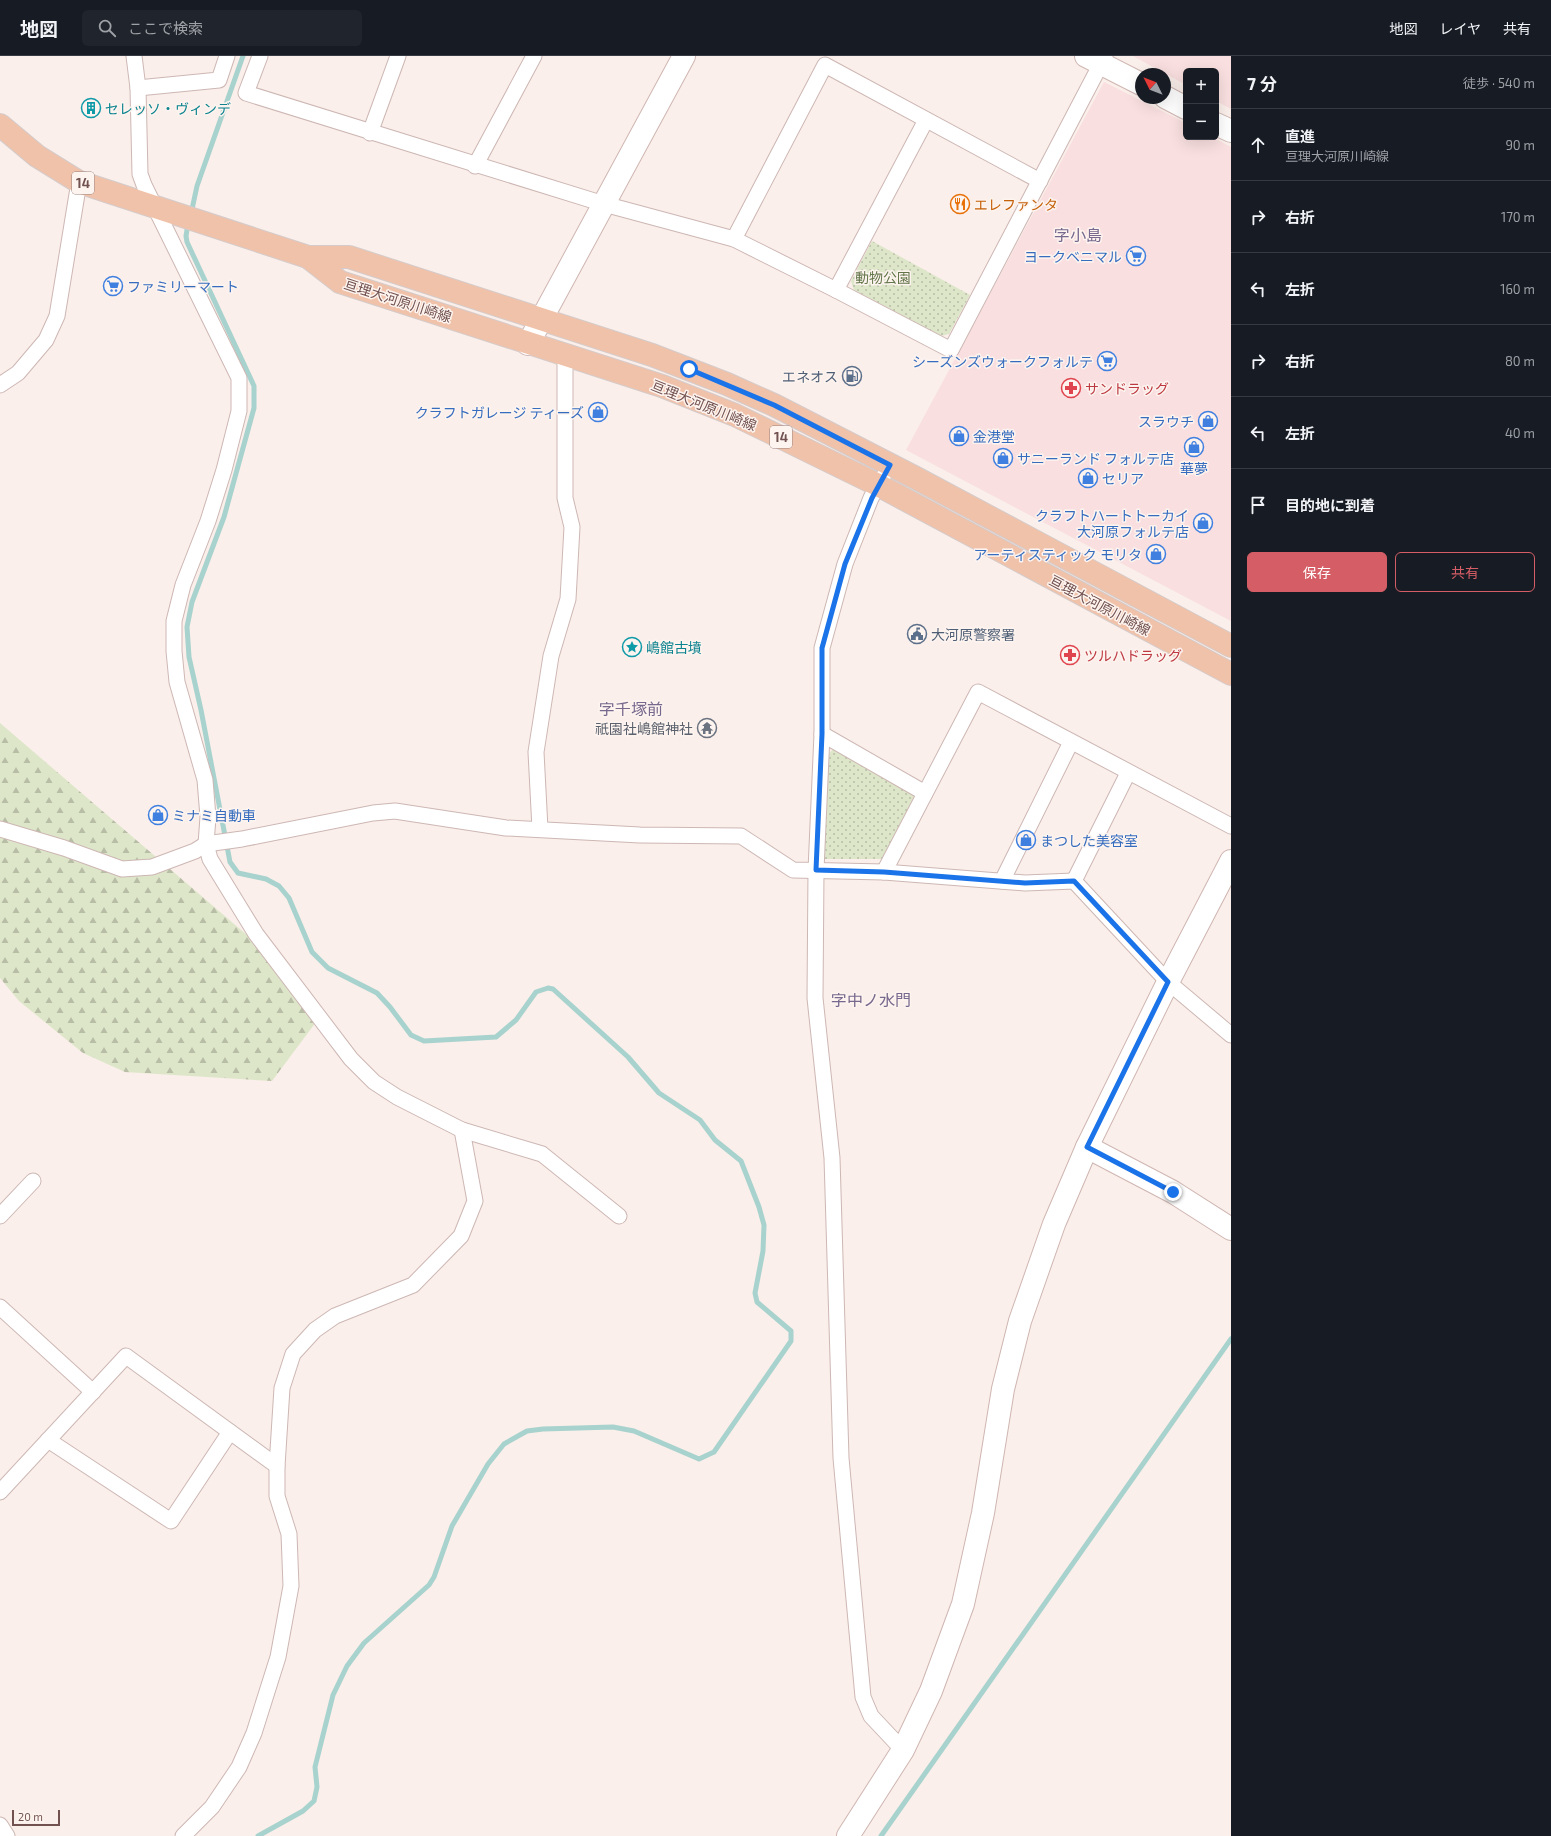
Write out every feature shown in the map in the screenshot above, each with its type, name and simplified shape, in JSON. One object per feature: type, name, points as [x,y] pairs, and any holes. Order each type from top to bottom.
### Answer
[{"type":"main road","name":"亘理大河原川崎線","points":[[0,125],[37,156],[79,182],[308,257],[349,257],[652,356],[727,384],[774,405],[890,465],[1231,646]]},
{"type":"main road","name":"亘理大河原川崎線","points":[[308,257],[340,282],[565,356],[662,386],[735,415],[878,485],[1231,674]]},
{"type":"street","points":[[134,56],[138,88],[140,174],[145,189],[156,208],[193,288],[239,378],[239,411],[224,470],[208,521],[182,585],[174,621],[174,651],[177,682],[205,780],[212,843],[210,859],[256,934],[351,1059],[374,1082],[397,1097],[462,1130],[542,1154],[619,1216]]},
{"type":"street","points":[[138,88],[219,80],[227,56]]},
{"type":"street","points":[[260,56],[246,93],[475,166],[604,204],[734,239],[951,350],[1040,181],[1097,59],[1135,81]]},
{"type":"street","points":[[370,133],[398,56]]},
{"type":"street","points":[[475,166],[534,56]]},
{"type":"street","points":[[528,344],[684,56]]},
{"type":"street","points":[[734,239],[826,65],[1040,181]]},
{"type":"street","points":[[1171,100],[1183,106]]},
{"type":"street","points":[[836,290],[926,120]]},
{"type":"street","points":[[1219,125],[1231,131]]},
{"type":"street","points":[[0,385],[18,373],[46,340],[56,316],[79,182]]},
{"type":"street","points":[[540,829],[536,752],[551,656],[568,600],[572,527],[565,498],[565,356]]},
{"type":"street","points":[[890,465],[878,485],[845,564],[822,648],[822,734],[816,870],[815,998],[832,1158],[841,1458],[863,1697],[871,1716],[903,1750]]},
{"type":"street","points":[[884,872],[978,692],[1128,773],[1231,826]]},
{"type":"street","points":[[822,734],[925,793]]},
{"type":"street","points":[[1002,881],[1071,742]]},
{"type":"street","points":[[1074,881],[1128,773]]},
{"type":"street","points":[[0,829],[64,848],[122,869],[152,867],[212,843],[242,839],[373,813],[395,811],[506,828],[640,836],[740,836],[793,870],[884,872],[1025,883],[1074,881],[1168,982],[1231,1035]]},
{"type":"street","points":[[848,1836],[903,1750],[931,1691],[963,1604],[983,1513],[1003,1389],[1020,1321],[1054,1224],[1087,1147],[1168,982],[1229,871]]},
{"type":"street","points":[[183,1836],[212,1807],[239,1767],[254,1733],[278,1657],[291,1586],[289,1534],[277,1496],[277,1466],[282,1388],[293,1354],[315,1330],[335,1316],[413,1285],[461,1236],[475,1201],[462,1130]]},
{"type":"street","points":[[1087,1147],[1173,1192],[1231,1229]]},
{"type":"street","points":[[0,1216],[33,1181]]},
{"type":"street","points":[[0,1307],[93,1392]]},
{"type":"street","points":[[2,1484],[48,1440],[126,1356],[277,1466]]},
{"type":"street","points":[[48,1440],[171,1521],[230,1432]]},
{"type":"street","points":[[0,1825],[7,1836]]},
{"type":"shaded area","points":[[1133,56],[1231,56],[1231,109],[1219,103],[1219,68],[1183,68],[1183,83],[1171,77],[1171,68],[1155,68]]},
{"type":"shaded area","name":"シーズンズウォークフォルテ","points":[[1104,82],[1135,98],[1135,104],[1148,104],[1183,122],[1183,140],[1218,140],[1231,147],[1231,621],[906,450]]},
{"type":"green space","name":"動物公園","points":[[872,241],[970,295],[949,334],[941,336],[854,290],[851,281]]},
{"type":"green space","points":[[0,723],[255,942],[319,1018],[272,1081],[125,1072],[83,1053],[19,1001],[0,978]]},
{"type":"green space","points":[[833,749],[909,788],[914,797],[883,859],[824,859],[827,756]]},
{"type":"waterway","points":[[191,214],[197,186],[243,56]]},
{"type":"waterway","points":[[188,224],[186,236],[187,242],[254,386],[254,408],[224,517],[192,602],[187,627],[189,657],[201,710],[230,862],[238,873],[266,879],[279,886],[289,898],[312,952],[328,968],[377,993],[390,1007],[411,1035],[424,1041],[496,1037],[516,1020],[536,992],[548,988],[553,989],[628,1057],[659,1093],[700,1120],[715,1140],[741,1161],[759,1207],[764,1225],[763,1251],[755,1293],[757,1302],[791,1331],[791,1341],[714,1452],[699,1459],[634,1431],[613,1427],[543,1429],[527,1431],[504,1444],[488,1464],[452,1526],[434,1577],[429,1585],[364,1643],[347,1666],[333,1695],[315,1767],[317,1787],[314,1801],[303,1811],[258,1836]]},
{"type":"waterway","points":[[881,1836],[1231,1339]]},
{"type":"place","name":"セレッソ・ヴィンデ","points":[[91,108]]},
{"type":"place","name":"エレファンタ","points":[[960,204]]},
{"type":"place","name":"ヨークベニマル","points":[[1136,256]]},
{"type":"place","name":"ファミリーマート","points":[[113,286]]},
{"type":"place","name":"シーズンズウォークフォルテ","points":[[1107,361]]},
{"type":"place","name":"エネオス","points":[[852,376]]},
{"type":"place","name":"サンドラッグ","points":[[1071,388]]},
{"type":"place","name":"クラフトガレージ ティーズ","points":[[598,412]]},
{"type":"place","name":"スラウチ","points":[[1208,421]]},
{"type":"place","name":"金港堂","points":[[959,436]]},
{"type":"place","name":"華夢","points":[[1194,447]]},
{"type":"place","name":"サニーランド フォルテ店","points":[[1003,458]]},
{"type":"place","name":"セリア","points":[[1088,478]]},
{"type":"place","name":"クラフトハートトーカイ 大河原フォルテ店","points":[[1203,523]]},
{"type":"place","name":"アーティスティック モリタ","points":[[1156,554]]},
{"type":"place","name":"大河原警察署","points":[[917,634]]},
{"type":"place","name":"嶋館古墳","points":[[632,647]]},
{"type":"place","name":"ツルハドラッグ","points":[[1070,655]]},
{"type":"place","name":"祇園社嶋館神社","points":[[707,728]]},
{"type":"place","name":"ミナミ自動車","points":[[158,815]]},
{"type":"place","name":"まつした美容室","points":[[1026,840]]},
{"type":"district","name":"字小島","points":[[1078,234]]},
{"type":"district","name":"字千塚前","points":[[631,708]]},
{"type":"district","name":"字中ノ水門","points":[[871,999]]},
{"type":"route","points":[[689,369],[774,405],[890,465],[872,498],[845,564],[822,648],[822,734],[816,870],[884,872],[1025,883],[1074,881],[1168,982],[1087,1147],[1173,1192]]}]
